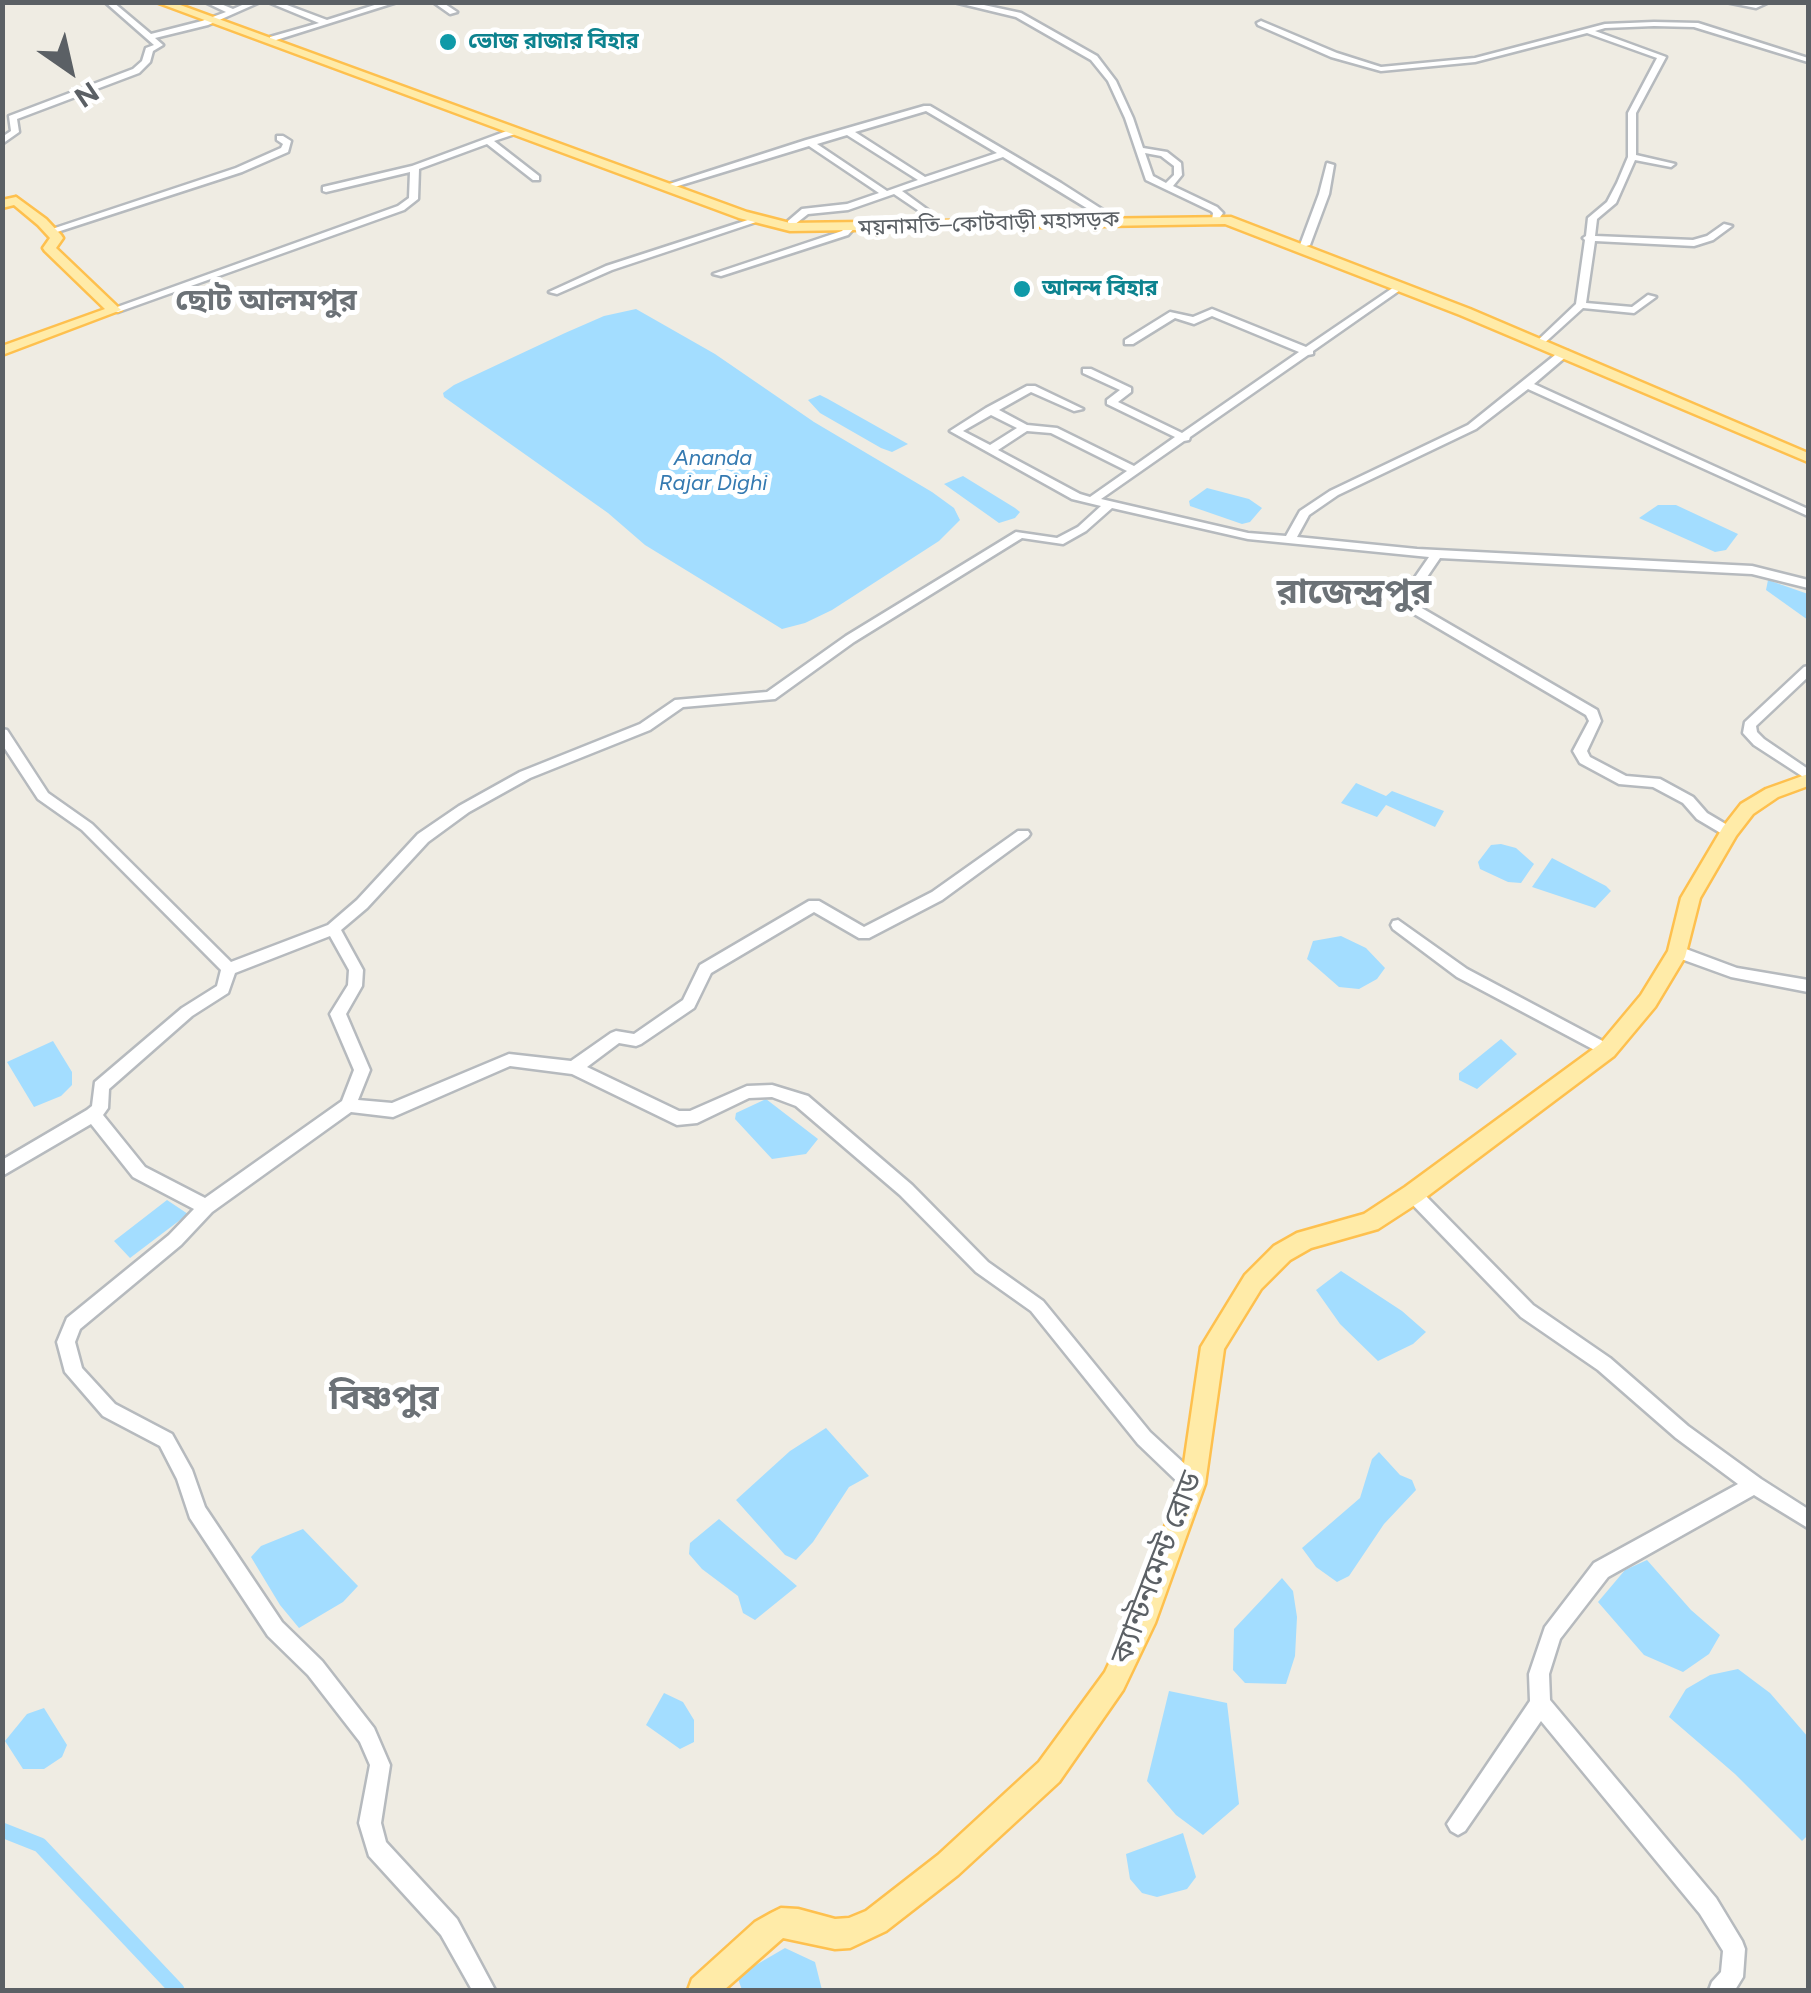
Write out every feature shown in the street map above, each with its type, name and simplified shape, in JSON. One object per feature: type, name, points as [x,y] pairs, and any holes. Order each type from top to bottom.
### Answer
[{"type":"main road","name":"ময়নামতি–কোটবাড়ী মহাসড়ক","points":[[161,2],[273,39],[757,220],[804,228],[1217,216],[1305,245],[1808,454]]},
{"type":"main road","name":"ময়নামতি–কোটবাড়ী মহাসড়ক","points":[[172,2],[512,132],[668,186],[791,224],[851,227]]},
{"type":"main road","points":[[2,204],[17,202],[50,231],[58,240],[49,248],[114,310],[2,350]]},
{"type":"main road","name":"ময়নামতি–কোটবাড়ী মহাসড়ক","points":[[1217,216],[1543,341],[1564,354],[1749,429]]},
{"type":"main road","name":"ক্যান্টনমেন্ট রোড","points":[[704,1990],[764,1932],[781,1923],[850,1934],[876,1921],[948,1865],[1050,1772],[1114,1681],[1142,1623],[1194,1484],[1213,1348],[1253,1282],[1282,1253],[1305,1240],[1370,1222],[1607,1050],[1648,1001],[1678,952],[1691,898],[1728,832],[1746,809],[1808,778]]},
{"type":"street","points":[[2,142],[15,132],[12,118],[136,72],[146,62],[150,50],[159,46],[108,2]]},
{"type":"street","points":[[208,2],[234,12]]},
{"type":"street","points":[[150,37],[214,20],[258,2]]},
{"type":"street","points":[[271,2],[326,23]]},
{"type":"street","points":[[273,39],[394,2]]},
{"type":"street","points":[[957,2],[1018,16],[1094,58],[1112,81],[1149,178],[1217,216]]},
{"type":"street","points":[[1729,2],[1756,6],[1766,2]]},
{"type":"street","points":[[1261,23],[1334,55],[1381,69],[1475,60],[1605,26],[1695,25],[1808,60]]},
{"type":"street","points":[[1543,341],[1581,305],[1593,218],[1611,203],[1632,157],[1632,113],[1662,57],[1590,32]]},
{"type":"street","points":[[668,186],[927,108],[1108,219]]},
{"type":"street","points":[[847,131],[922,178]]},
{"type":"street","points":[[326,189],[415,168],[512,132]]},
{"type":"street","points":[[50,231],[239,170],[285,150],[288,144],[280,138]]},
{"type":"street","points":[[490,142],[536,178]]},
{"type":"street","points":[[808,142],[925,212]]},
{"type":"street","points":[[1141,150],[1164,154],[1178,164],[1178,176],[1166,188]]},
{"type":"street","points":[[791,224],[805,211],[827,206],[844,208],[922,178],[1006,153]]},
{"type":"street","points":[[1632,157],[1671,164]]},
{"type":"street","points":[[1305,245],[1330,165]]},
{"type":"street","points":[[114,310],[400,208],[413,199],[415,168]]},
{"type":"street","points":[[554,292],[609,268],[757,220]]},
{"type":"street","points":[[1588,238],[1694,243],[1727,226]]},
{"type":"street","points":[[718,274],[851,227]]},
{"type":"street","points":[[1091,501],[1400,286]]},
{"type":"street","points":[[1581,305],[1634,310],[1650,297]]},
{"type":"street","points":[[1130,342],[1174,314],[1194,321],[1212,312],[1309,352]]},
{"type":"street","points":[[1290,540],[1304,513],[1334,493],[1472,427],[1564,354]]},
{"type":"street","points":[[1087,371],[1127,390],[1111,402],[1185,438]]},
{"type":"street","points":[[1527,385],[1808,513]]},
{"type":"street","points":[[1078,410],[1031,388],[955,430],[1065,492],[1248,536],[1437,554],[1752,570],[1808,584]]},
{"type":"street","points":[[990,410],[1025,428],[1053,430],[1136,471]]},
{"type":"street","points":[[990,450],[1025,428]]},
{"type":"street","points":[[229,969],[333,928],[362,904],[423,838],[464,809],[525,776],[645,727],[680,703],[770,696],[850,639],[1020,534],[1059,542],[1082,529],[1110,504]]},
{"type":"street","points":[[1437,554],[1406,599],[1408,604],[1592,713],[1595,720],[1580,751],[1585,760],[1624,780],[1655,782],[1688,800],[1702,816],[1728,832]]},
{"type":"street","points":[[1808,670],[1750,724],[1750,734],[1808,778]]},
{"type":"street","points":[[2,732],[43,796],[87,827],[229,969]]},
{"type":"street","points":[[2,768],[21,762]]},
{"type":"street","points":[[574,1068],[616,1037],[636,1040],[688,1004],[705,970],[814,906],[864,934],[937,896],[1022,834]]},
{"type":"street","points":[[1398,925],[1462,973],[1607,1050]]},
{"type":"street","points":[[333,928],[356,970],[355,986],[338,1014],[362,1070],[348,1104],[206,1208],[175,1240],[73,1324],[66,1342],[74,1372],[109,1410],[166,1440],[185,1476],[196,1512],[275,1630],[315,1668],[367,1736],[380,1766],[370,1823],[378,1848],[449,1926],[484,1990]]},
{"type":"street","points":[[1678,952],[1736,974],[1808,986]]},
{"type":"street","points":[[2,1169],[93,1115],[100,1108],[100,1086],[187,1012],[223,990],[229,969]]},
{"type":"street","points":[[348,1104],[393,1110],[509,1060],[574,1068],[677,1118],[690,1118],[747,1092],[772,1092],[802,1101],[906,1190],[982,1267],[1038,1306],[1126,1418],[1194,1484]]},
{"type":"street","points":[[93,1115],[140,1172],[206,1208]]},
{"type":"street","points":[[1412,1194],[1527,1312],[1604,1364],[1682,1432],[1808,1519]]},
{"type":"street","points":[[1458,1824],[1540,1704],[1539,1674],[1552,1634],[1601,1570],[1754,1485]]},
{"type":"street","points":[[1540,1704],[1708,1906],[1734,1949],[1732,1977],[1720,1990]]},
{"type":"water","name":"Ananda Rajar Dighi","points":[[636,309],[715,354],[814,422],[932,492],[954,508],[960,520],[939,541],[832,610],[782,629],[645,545],[608,513],[444,397],[443,393],[454,385],[565,333],[604,316]]},
{"type":"water","points":[[820,395],[908,444],[892,452],[881,448],[820,413],[808,400]]},
{"type":"water","points":[[963,476],[1020,512],[999,523],[944,484]]},
{"type":"water","points":[[1207,488],[1249,499],[1262,508],[1250,522],[1242,524],[1190,506],[1189,501]]},
{"type":"water","points":[[1658,505],[1676,505],[1738,534],[1726,550],[1715,552],[1639,518]]},
{"type":"water","points":[[1768,580],[1808,594],[1808,620],[1766,590]]},
{"type":"water","points":[[1356,783],[1386,796],[1392,791],[1444,811],[1435,827],[1386,805],[1377,817],[1341,803]]},
{"type":"water","points":[[1491,845],[1516,848],[1534,864],[1521,883],[1508,882],[1480,869],[1478,862]]},
{"type":"water","points":[[1552,858],[1611,891],[1595,908],[1532,887]]},
{"type":"water","points":[[1341,936],[1366,948],[1385,968],[1377,979],[1359,989],[1339,987],[1307,959],[1313,941]]},
{"type":"water","points":[[1501,1039],[1517,1054],[1477,1089],[1459,1080],[1459,1073]]},
{"type":"water","points":[[53,1041],[72,1072],[72,1085],[61,1096],[34,1107],[7,1062]]},
{"type":"water","points":[[766,1099],[818,1139],[806,1154],[772,1159],[735,1119],[736,1113]]},
{"type":"water","points":[[167,1200],[188,1214],[130,1258],[114,1241]]},
{"type":"water","points":[[1341,1271],[1402,1311],[1426,1332],[1413,1344],[1378,1361],[1340,1324],[1316,1290]]},
{"type":"water","points":[[826,1428],[869,1476],[849,1487],[813,1542],[796,1560],[785,1555],[736,1500],[790,1451]]},
{"type":"water","points":[[1379,1452],[1400,1475],[1412,1480],[1416,1490],[1384,1524],[1349,1576],[1337,1582],[1316,1567],[1302,1548],[1360,1498],[1372,1459]]},
{"type":"water","points":[[719,1519],[797,1586],[755,1620],[743,1613],[738,1596],[689,1554],[690,1543]]},
{"type":"water","points":[[303,1529],[358,1586],[343,1602],[299,1628],[251,1557],[261,1546]]},
{"type":"water","points":[[1647,1560],[1691,1610],[1720,1635],[1709,1654],[1683,1672],[1644,1655],[1598,1602],[1625,1570]]},
{"type":"water","points":[[1282,1578],[1293,1591],[1297,1617],[1295,1656],[1286,1684],[1245,1683],[1233,1670],[1234,1629]]},
{"type":"water","points":[[1738,1669],[1770,1693],[1808,1737],[1808,1835],[1802,1841],[1735,1774],[1669,1717],[1686,1689],[1710,1675]]},
{"type":"water","points":[[1169,1691],[1227,1703],[1239,1804],[1203,1835],[1176,1815],[1147,1781]]},
{"type":"water","points":[[664,1693],[683,1702],[694,1720],[694,1742],[680,1749],[646,1725]]},
{"type":"water","points":[[44,1708],[67,1745],[62,1757],[44,1769],[23,1769],[5,1741],[27,1714]]},
{"type":"water","points":[[1183,1833],[1196,1877],[1187,1889],[1157,1897],[1142,1893],[1130,1879],[1126,1854]]},
{"type":"water","points":[[785,1948],[815,1962],[822,1990],[742,1990],[737,1976]]},
{"type":"waterway","points":[[2,1830],[40,1845],[177,1990]]},
{"type":"place","name":"ভোজ রাজার বিহার","points":[[448,42]]},
{"type":"place","name":"আনন্দ বিহার","points":[[1022,289]]},
{"type":"district","name":"ছোট আলমপুর","points":[[266,301]]},
{"type":"district","name":"রাজেন্দ্রপুর","points":[[1354,593]]},
{"type":"district","name":"বিষ্ণপুর","points":[[384,1399]]}]
